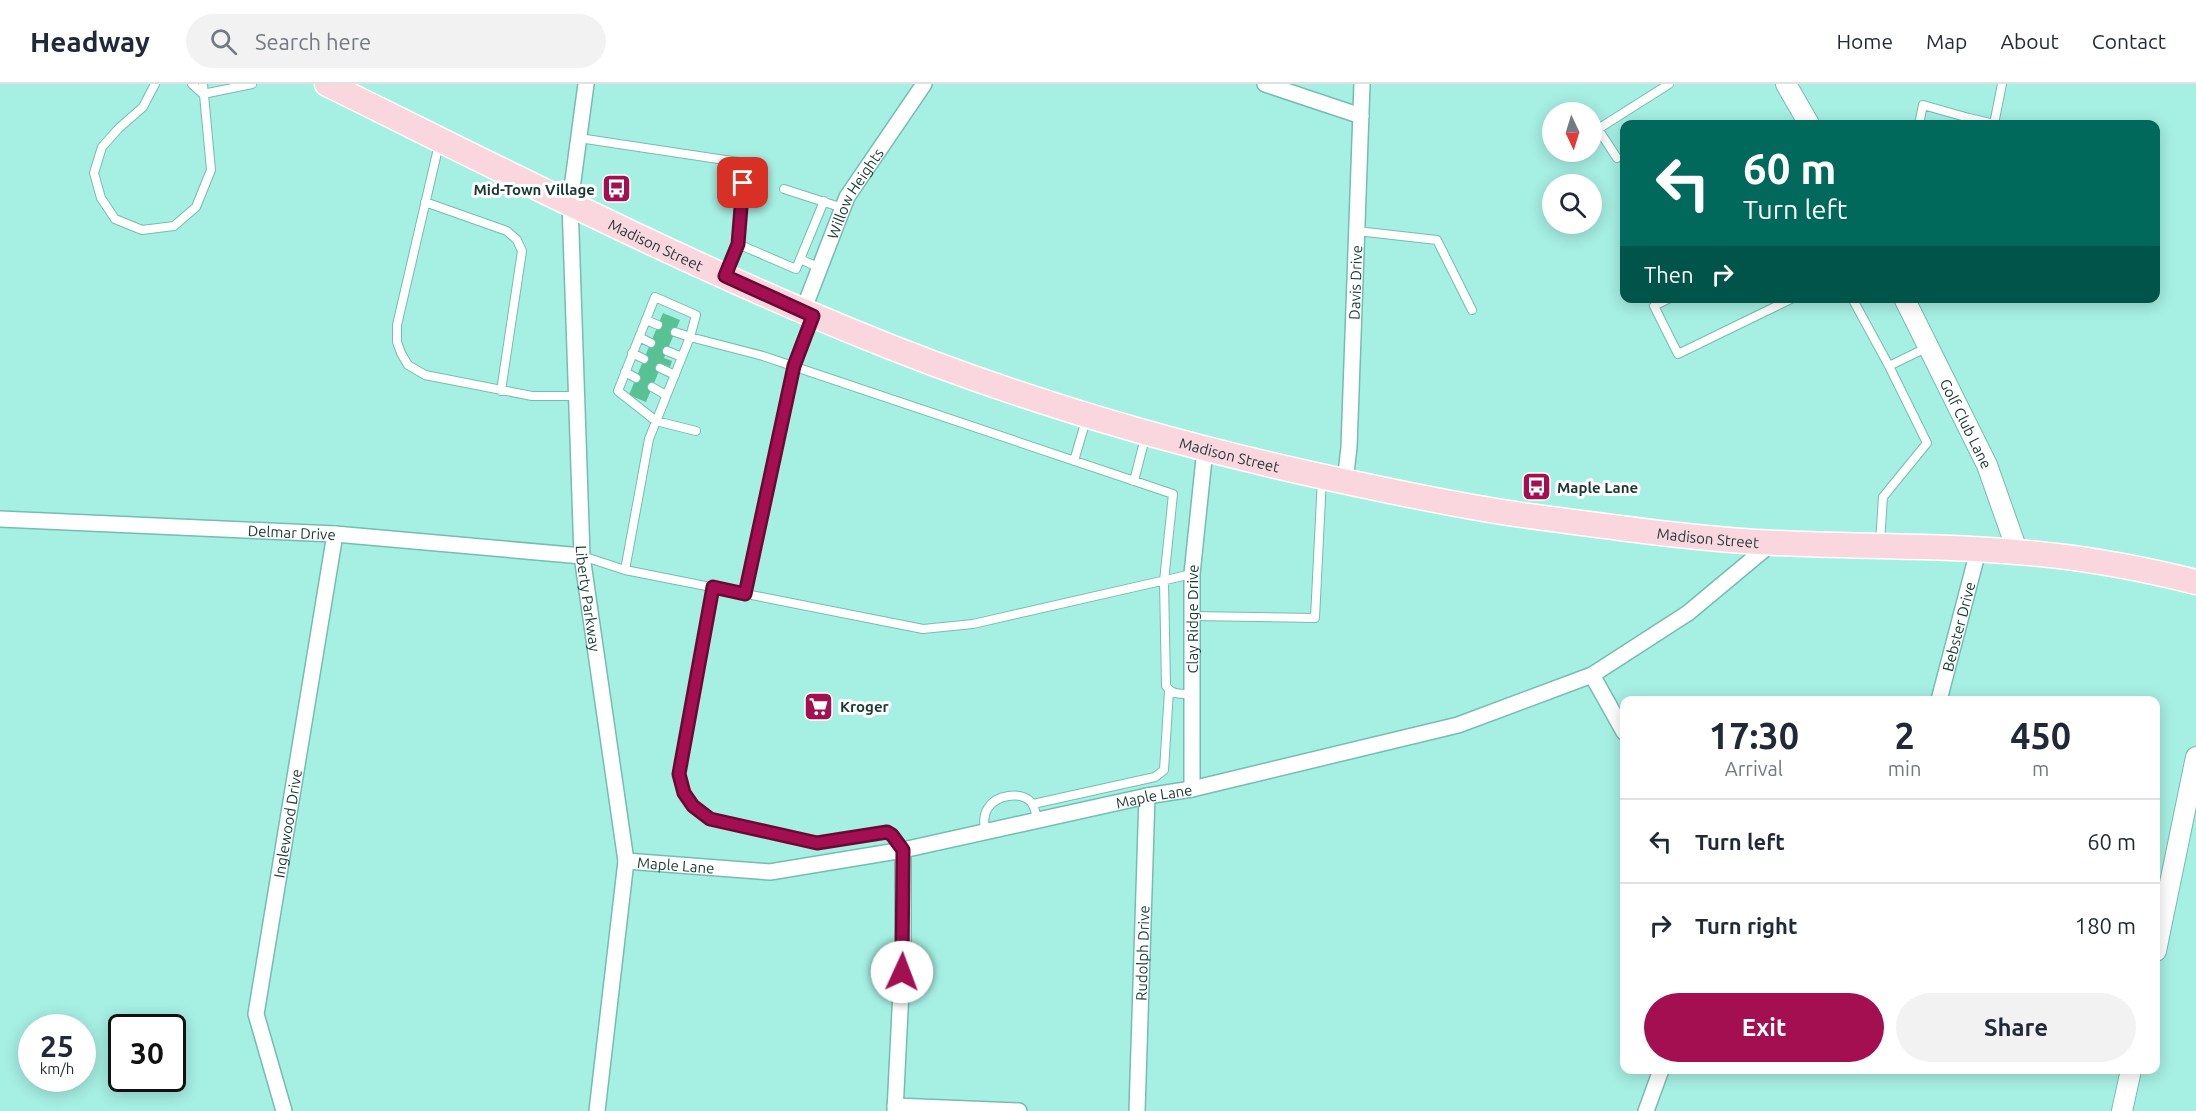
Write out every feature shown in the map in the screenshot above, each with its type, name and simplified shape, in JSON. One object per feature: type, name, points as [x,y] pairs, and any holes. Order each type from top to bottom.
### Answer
[{"type":"main road","name":"Madison Street","points":[[327,84],[570,203],[808,313],[928,362],[1088,415],[1204,449],[1334,479],[1521,515],[1772,543],[2018,553],[2099,562],[2196,582]]},
{"type":"street","name":"Liberty Parkway","points":[[586,84],[570,203],[582,556],[626,861],[597,1111]]},
{"type":"street","name":"Willow Heights","points":[[808,313],[820,268],[847,197],[924,84]]},
{"type":"street","points":[[1265,84],[1360,116]]},
{"type":"street","name":"Davis Drive","points":[[1334,479],[1349,447],[1362,84]]},
{"type":"street","points":[[1786,84],[1807,120]]},
{"type":"street","name":"Golf Club Lane","points":[[1911,306],[1928,347],[1987,465],[2018,553]]},
{"type":"street","name":"Clay Ridge Drive","points":[[1192,789],[1192,574],[1204,449]]},
{"type":"street","name":"Delmar Drive","points":[[0,519],[335,534],[582,556]]},
{"type":"street","name":"Inglewood Drive","points":[[284,1111],[256,1014],[335,534]]},
{"type":"street","name":"Maple Lane","points":[[626,861],[770,872],[903,850],[1147,796],[1192,789],[1458,725],[1592,675],[1688,613],[1772,543]]},
{"type":"street","name":"Bebster Drive","points":[[1940,696],[1978,551]]},
{"type":"street","points":[[1592,675],[1620,725]]},
{"type":"street","points":[[2160,932],[2196,757]]},
{"type":"street","name":"Rudolph Drive","points":[[1137,1111],[1147,796]]},
{"type":"street","points":[[903,850],[903,950],[895,1108],[1019,1111]]},
{"type":"street","points":[[1646,1111],[1660,1074]]},
{"type":"street","points":[[2122,1111],[2130,1074]]},
{"type":"lane","points":[[155,84],[142,107],[102,147],[94,173],[101,198],[115,219],[142,230],[174,226],[196,207],[211,170],[202,84]]},
{"type":"lane","points":[[192,84],[203,94]]},
{"type":"lane","points":[[203,94],[252,84]]},
{"type":"lane","points":[[1617,158],[1598,129],[1670,84]]},
{"type":"lane","points":[[1995,120],[2002,84]]},
{"type":"lane","points":[[1920,120],[1923,105],[1965,120]]},
{"type":"lane","points":[[579,138],[745,163],[738,244],[725,276]]},
{"type":"lane","points":[[440,140],[397,325],[397,342],[401,353],[408,365],[425,375],[532,396],[577,396]]},
{"type":"lane","points":[[784,189],[843,208]]},
{"type":"lane","points":[[738,244],[796,269],[824,201]]},
{"type":"lane","points":[[425,202],[507,231],[517,240],[522,251],[501,391]]},
{"type":"lane","points":[[1357,231],[1437,240],[1472,310]]},
{"type":"lane","points":[[800,259],[820,268]]},
{"type":"lane","points":[[625,570],[649,439],[656,421],[666,395],[690,337],[696,315],[655,297],[618,392],[656,421],[696,431]]},
{"type":"lane","points":[[1660,303],[1654,306],[1678,354],[1783,303]]},
{"type":"lane","points":[[1855,303],[1927,443],[1883,497],[1880,546]]},
{"type":"lane","points":[[745,594],[794,366],[808,313]]},
{"type":"lane","points":[[646,320],[658,325]]},
{"type":"lane","points":[[675,332],[794,366],[1173,494],[1164,580],[1166,686],[1169,691],[1164,770],[1155,777],[1033,804]]},
{"type":"lane","points":[[639,337],[651,343]]},
{"type":"lane","points":[[1889,366],[1928,347]]},
{"type":"lane","points":[[667,351],[682,357]]},
{"type":"lane","points":[[632,353],[644,359]]},
{"type":"lane","points":[[660,368],[675,375]]},
{"type":"lane","points":[[626,372],[636,378]]},
{"type":"lane","points":[[652,387],[666,395]]},
{"type":"lane","points":[[1074,460],[1088,415]]},
{"type":"lane","points":[[1134,481],[1147,433]]},
{"type":"lane","points":[[1192,616],[1315,618],[1334,479]]},
{"type":"lane","points":[[582,556],[625,570],[867,620],[923,629],[972,624],[1192,574]]},
{"type":"lane","points":[[713,587],[679,774],[684,793],[693,806],[710,819],[817,843],[887,832],[903,850]]},
{"type":"lane","points":[[1169,691],[1192,694]]},
{"type":"lane","points":[[985,832],[984,819],[988,808],[997,799],[1016,795],[1024,796],[1033,804],[1038,820]]},
{"type":"building","points":[[663,313],[680,320],[664,358],[672,361],[670,367],[662,364],[646,402],[629,395]]},
{"type":"place","name":"Mid-Town Village","points":[[616,189]]},
{"type":"place","name":"Maple Lane","points":[[1536,487]]},
{"type":"place","name":"Kroger","points":[[819,706]]},
{"type":"route","points":[[743,183],[738,244],[725,276],[813,316],[794,366],[745,594],[713,587],[679,774],[684,793],[693,806],[710,819],[817,843],[887,832],[892,835],[903,850],[902,972]]}]
